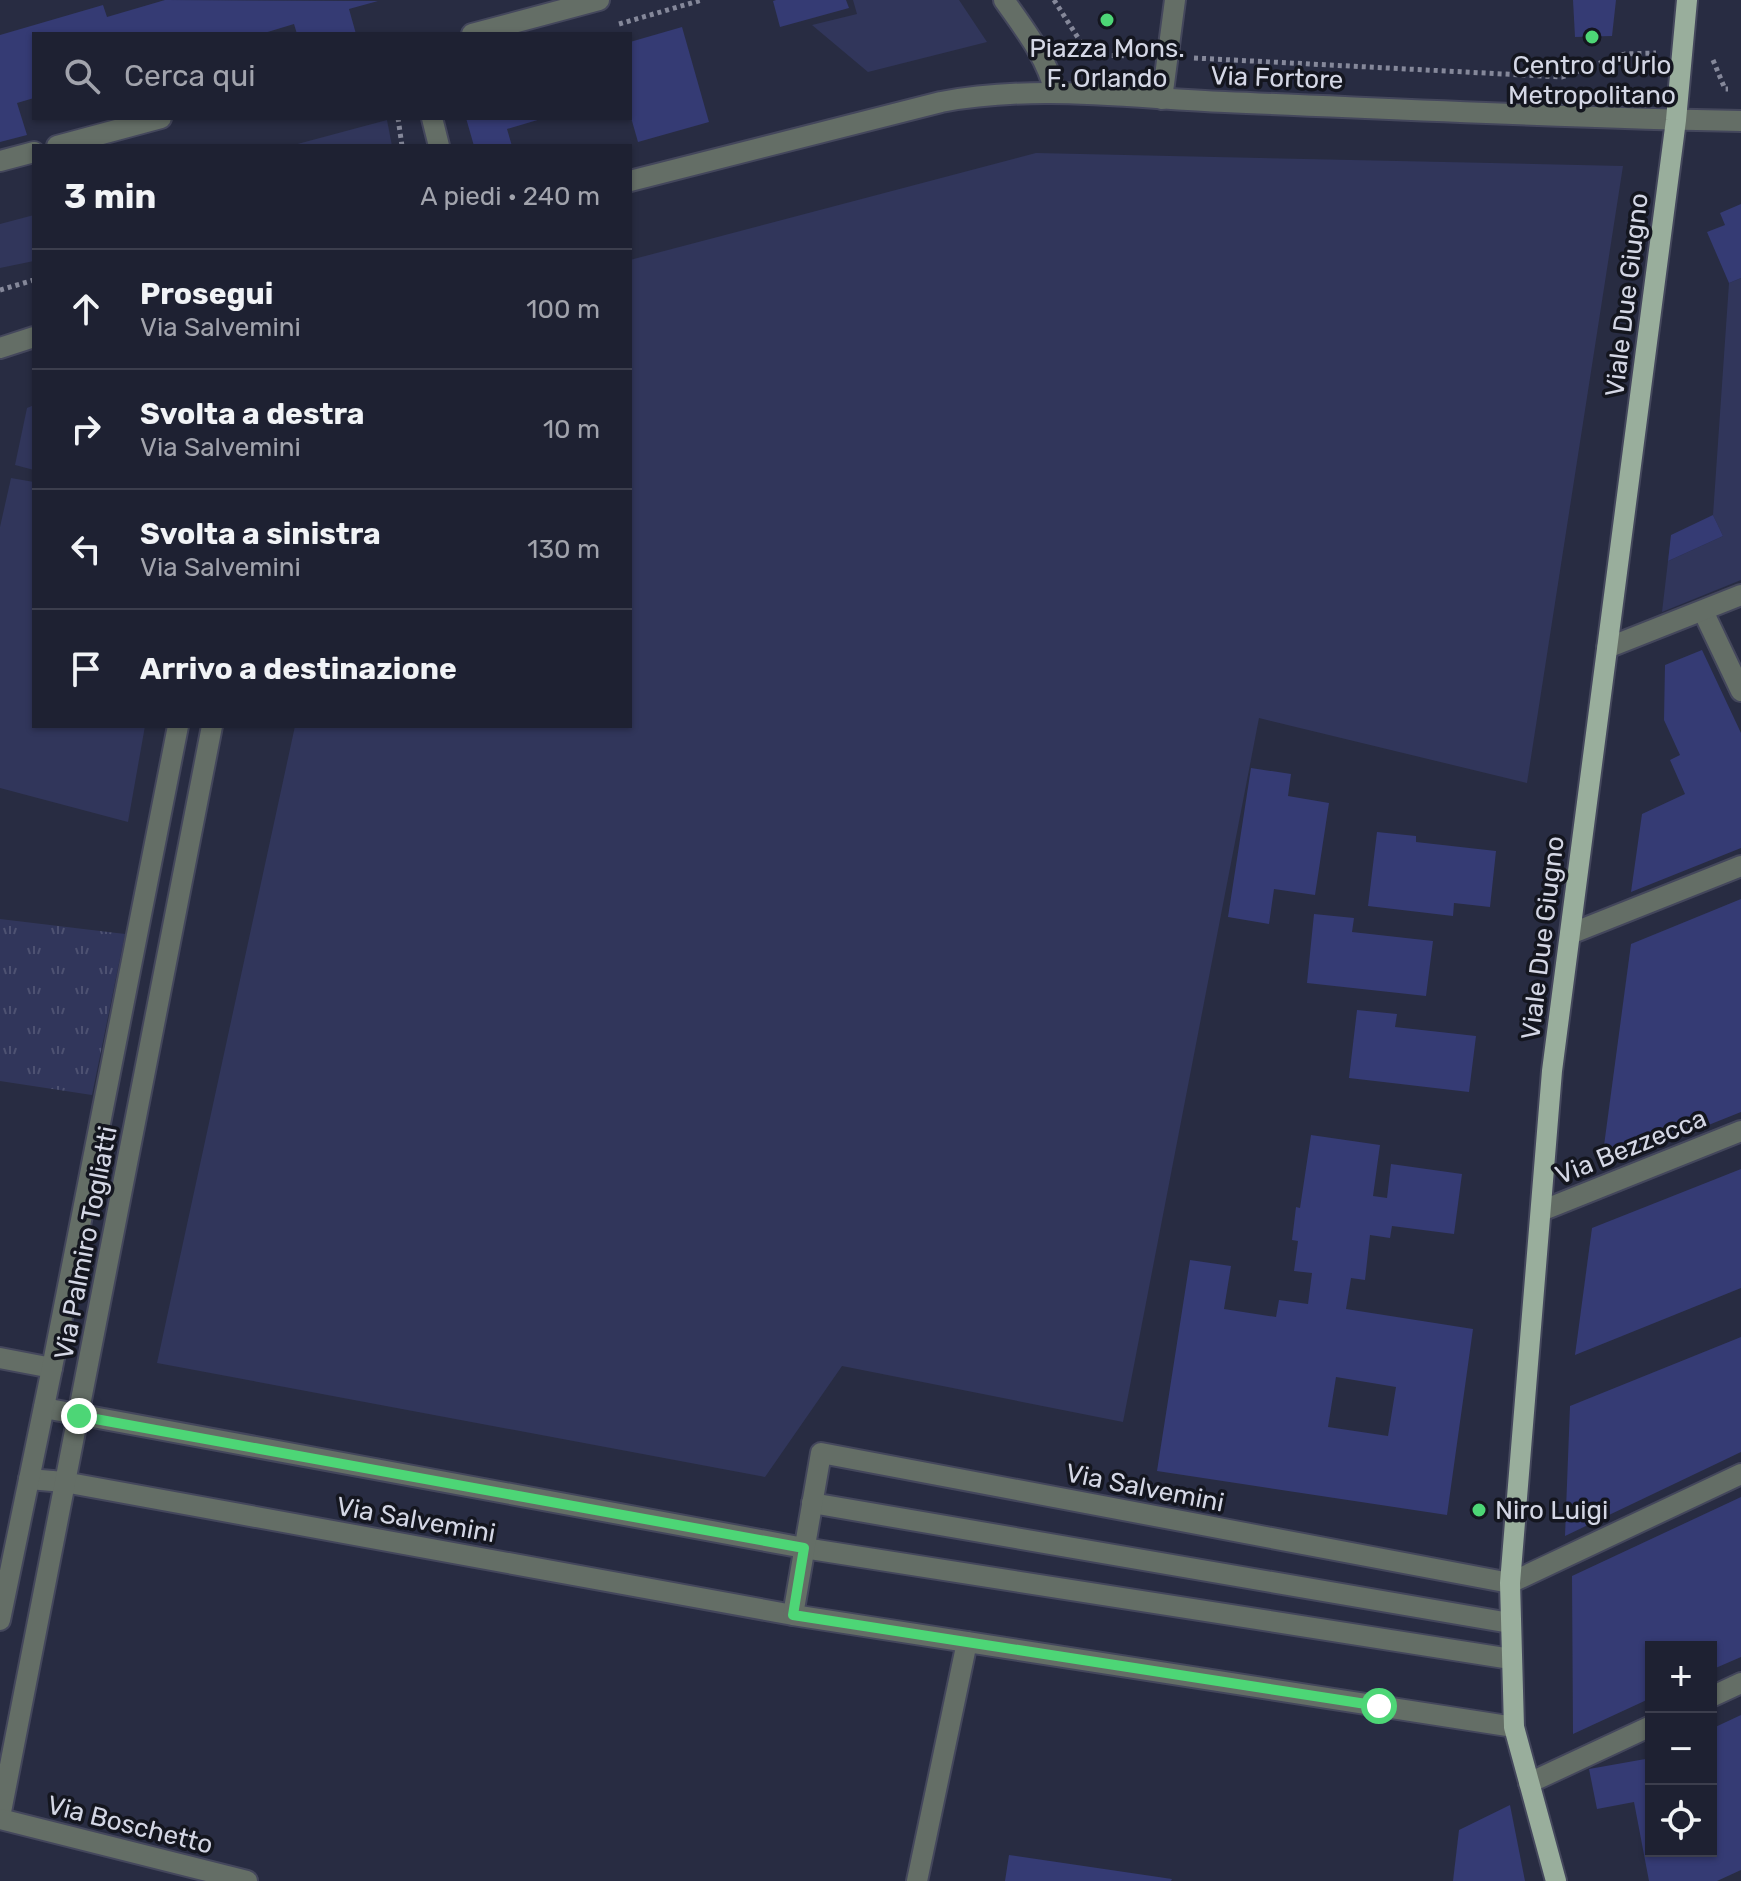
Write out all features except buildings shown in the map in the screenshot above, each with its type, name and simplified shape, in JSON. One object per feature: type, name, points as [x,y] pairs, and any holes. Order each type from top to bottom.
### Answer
[{"type":"main road","name":"Viale Due Giugno","points":[[1556,1881],[1514,1727],[1510,1583],[1552,1071],[1676,120],[1687,0]]},
{"type":"street","points":[[479,32],[599,0]]},
{"type":"street","points":[[1004,0],[1050,69],[1055,92]]},
{"type":"street","points":[[1162,99],[1175,0]]},
{"type":"street","name":"Via Fortore","points":[[632,180],[982,94],[1055,92],[1676,120],[1739,117]]},
{"type":"street","points":[[64,144],[154,120]]},
{"type":"street","points":[[432,120],[438,144]]},
{"type":"street","points":[[0,161],[32,153]]},
{"type":"street","points":[[0,348],[32,338]]},
{"type":"street","points":[[1607,648],[1741,595]]},
{"type":"street","points":[[1703,611],[1741,691]]},
{"type":"street","name":"Via Palmiro Togliatti","points":[[0,1620],[178,728]]},
{"type":"street","name":"Via Palmiro Togliatti","points":[[0,1818],[212,728]]},
{"type":"street","points":[[1570,934],[1741,866]]},
{"type":"street","name":"Via Bezzecca","points":[[1541,1211],[1741,1131]]},
{"type":"street","points":[[0,1358],[52,1368]]},
{"type":"street","name":"Via Salvemini","points":[[44,1408],[804,1548],[1511,1659]]},
{"type":"street","name":"Via Salvemini","points":[[793,1615],[821,1453],[1510,1583]]},
{"type":"street","points":[[1510,1583],[1741,1474]]},
{"type":"street","name":"Via Salvemini","points":[[29,1479],[64,1482],[793,1615],[1514,1727]]},
{"type":"street","points":[[812,1503],[1510,1623]]},
{"type":"street","points":[[917,1881],[967,1642]]},
{"type":"street","points":[[1717,1694],[1741,1683]]},
{"type":"street","points":[[1529,1783],[1645,1729]]},
{"type":"street","name":"Via Boschetto","points":[[0,1818],[247,1881]]},
{"type":"path","points":[[614,26],[702,0]]},
{"type":"path","points":[[1054,0],[1089,55],[1562,77],[1625,54],[1710,53],[1725,89],[1733,89]]},
{"type":"path","points":[[398,120],[402,144]]},
{"type":"path","points":[[0,290],[32,281]]},
{"type":"green space","points":[[853,0],[959,0],[987,42],[868,72],[812,25],[857,14]]},
{"type":"green space","points":[[387,120],[392,144],[297,144]]},
{"type":"green space","points":[[1036,153],[1623,166],[1527,783],[1259,718],[1123,1422],[842,1366],[765,1477],[157,1363],[295,728],[632,728],[632,259]]},
{"type":"green space","points":[[32,216],[32,261],[0,268],[0,224]]},
{"type":"green space","points":[[1741,278],[1741,580],[1662,612],[1668,561],[1723,536],[1713,515],[1729,283]]},
{"type":"green space","points":[[32,406],[32,469],[15,465],[27,408]]},
{"type":"green space","points":[[11,478],[32,482],[32,728],[145,728],[128,822],[0,788],[0,527]]},
{"type":"green space","points":[[0,919],[125,934],[92,1095],[0,1081]]},
{"type":"place","name":"Piazza Mons. F. Orlando","points":[[1107,20]]},
{"type":"place","name":"Centro d'Urlo Metropolitano","points":[[1592,37]]},
{"type":"place","name":"Niro Luigi","points":[[1479,1510]]},
{"type":"route","points":[[79,1416],[804,1548],[793,1615],[1379,1706]]}]
